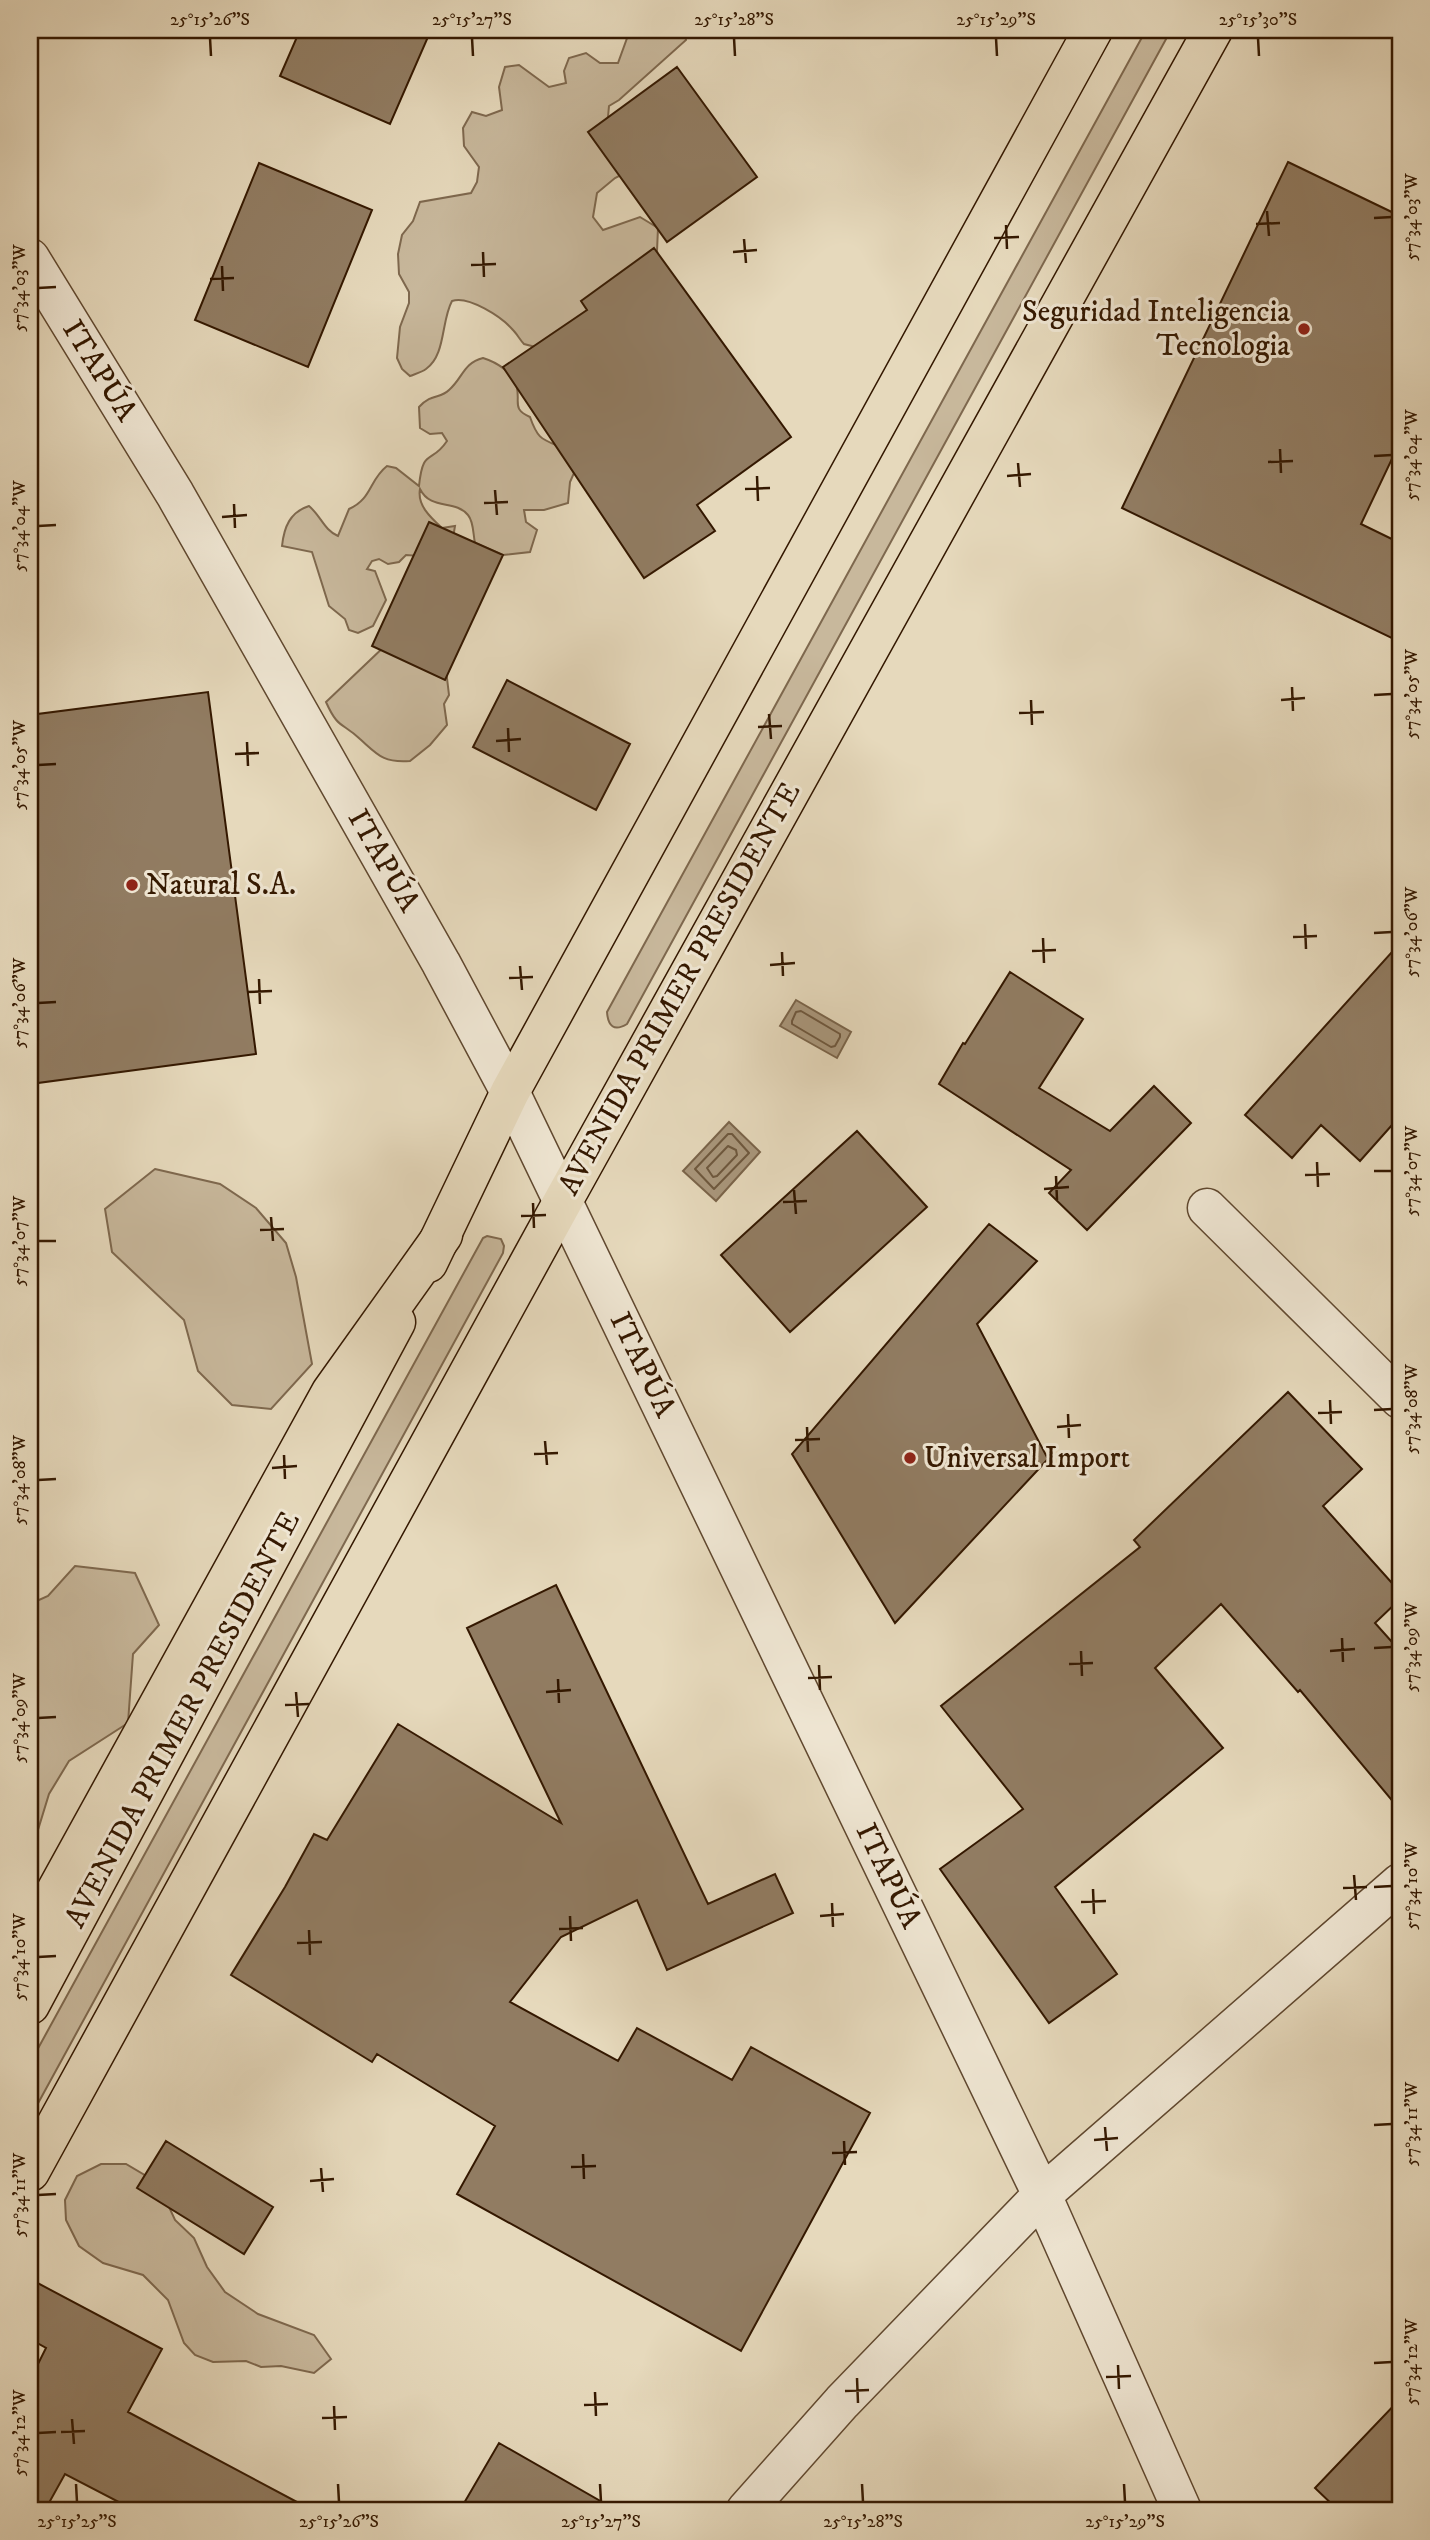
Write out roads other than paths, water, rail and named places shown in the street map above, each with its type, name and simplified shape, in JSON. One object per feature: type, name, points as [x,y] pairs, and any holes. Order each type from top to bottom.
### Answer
[{"type":"main road","name":"AVENIDA PRIMER PRESIDENTE","points":[[30,2005],[443,1235],[510,1092],[1093,30]]},
{"type":"main road","name":"AVENIDA PRIMER PRESIDENTE","points":[[30,2172],[563,1201],[1213,30]]},
{"type":"main road","points":[[30,1938],[331,1392],[443,1235]]},
{"type":"street","name":"ITAPÚA","points":[[30,258],[175,494],[441,963],[510,1092],[1041,2194],[1182,2510]]},
{"type":"street","points":[[1207,1208],[1400,1399]]},
{"type":"street","points":[[746,2510],[842,2402],[1041,2194],[1400,1883]]},
{"type":"water","points":[[796,1000],[851,1032],[837,1058],[780,1026]]},
{"type":"water","points":[[729,1122],[760,1152],[716,1201],[683,1171]]},
{"type":"place","name":"Seguridad Inteligencia Tecnologia","points":[[1304,329]]},
{"type":"place","name":"Natural S.A.","points":[[132,885]]},
{"type":"place","name":"Universal Import","points":[[910,1458]]}]
